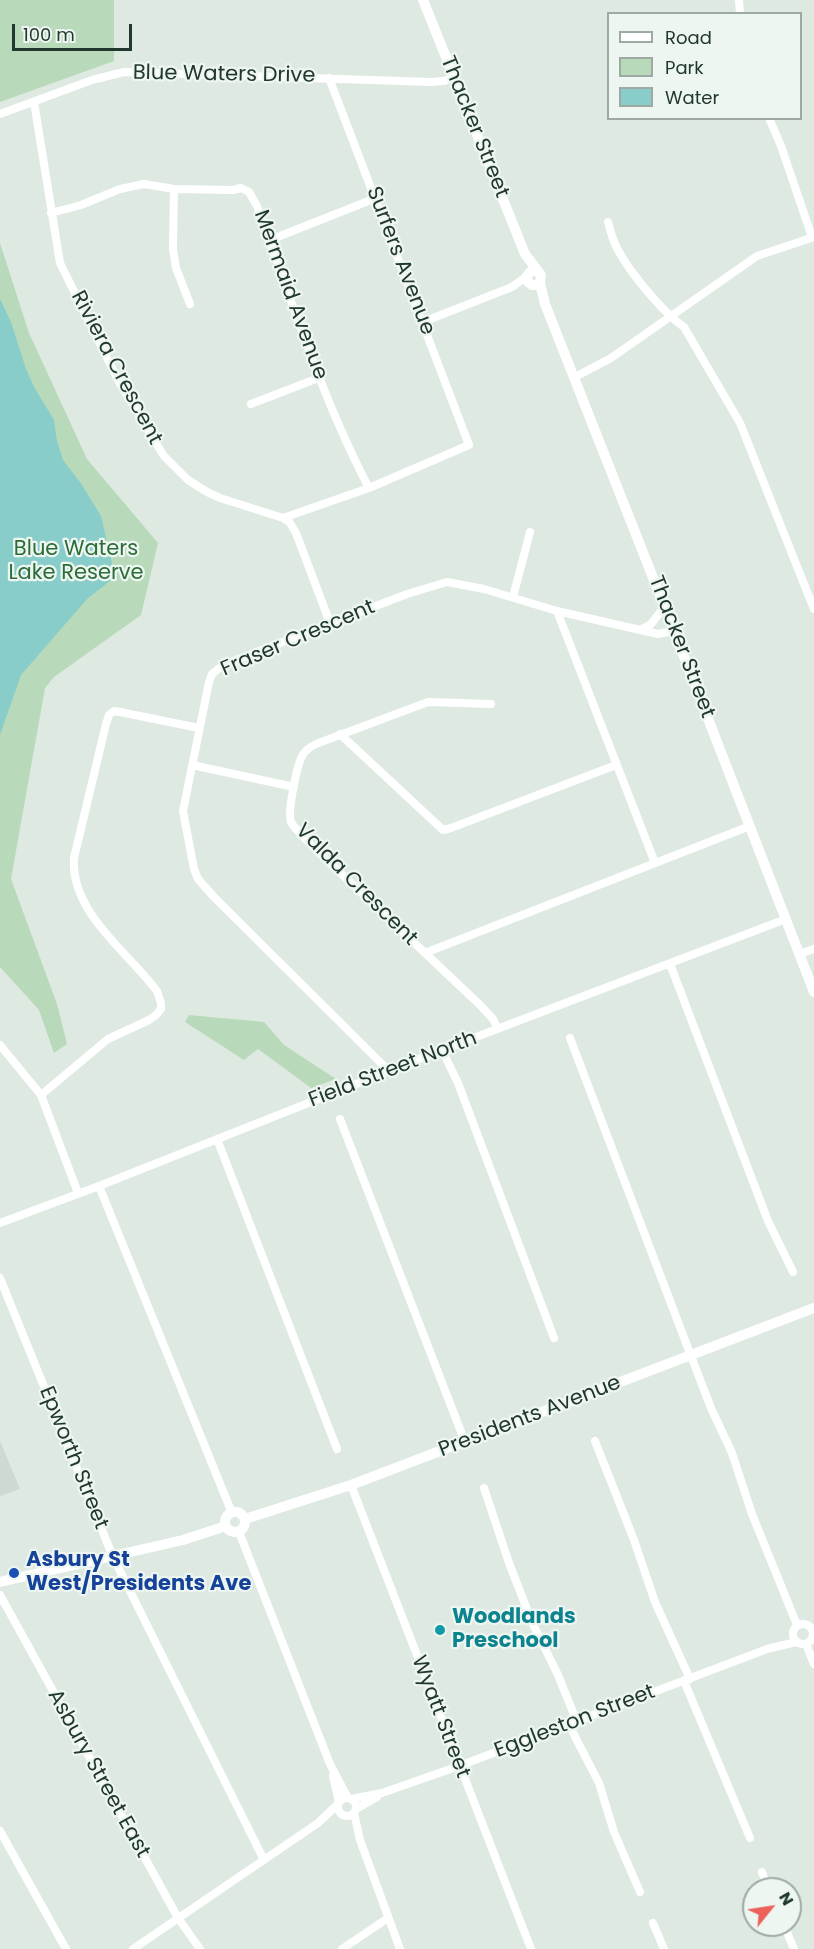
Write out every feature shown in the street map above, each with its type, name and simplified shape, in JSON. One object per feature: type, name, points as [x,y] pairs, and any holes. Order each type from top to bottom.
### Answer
[{"type":"street","name":"Thacker Street","points":[[423,0],[525,254],[532,279],[545,304],[575,377],[814,992]]},
{"type":"street","name":"Blue Waters Drive","points":[[0,114],[102,76],[124,72],[438,82],[454,77]]},
{"type":"street","name":"Surfers Avenue","points":[[329,78],[469,445],[369,488]]},
{"type":"street","name":"Riviera Crescent","points":[[34,102],[60,263],[119,382],[164,456],[188,480],[207,492],[283,518]]},
{"type":"street","points":[[575,377],[611,358],[757,256],[813,237],[770,120]]},
{"type":"street","name":"Mermaid Avenue","points":[[51,213],[81,205],[120,189],[144,184],[174,189],[233,190],[241,188],[249,192],[270,240],[351,454],[369,488]]},
{"type":"street","points":[[174,189],[173,249],[176,268],[190,304]]},
{"type":"street","points":[[270,240],[376,198]]},
{"type":"street","points":[[608,222],[615,243],[625,261],[670,318],[684,327],[740,423],[814,609]]},
{"type":"street","points":[[423,322],[532,279]]},
{"type":"street","points":[[250,404],[321,377]]},
{"type":"street","points":[[283,518],[369,488]]},
{"type":"street","points":[[283,518],[290,523],[296,533],[330,624]]},
{"type":"street","points":[[513,597],[530,532]]},
{"type":"street","name":"Fraser Crescent","points":[[389,1071],[198,879],[190,858],[183,810],[208,682],[212,674],[237,660],[422,589],[447,582],[639,630],[658,634],[674,631]]},
{"type":"street","points":[[639,630],[651,624],[665,606]]},
{"type":"street","points":[[557,611],[655,863]]},
{"type":"street","name":"Valda Crescent","points":[[491,704],[428,702],[316,744],[301,758],[294,787],[290,820],[296,829],[480,1005],[493,1019],[498,1029]]},
{"type":"street","points":[[41,1095],[108,1039],[149,1020],[160,1009],[161,1003],[157,991],[99,926],[80,894],[73,872],[76,847],[109,715],[114,711],[199,728]]},
{"type":"street","points":[[340,734],[443,830],[616,765]]},
{"type":"street","points":[[192,765],[294,787]]},
{"type":"street","points":[[425,953],[750,826]]},
{"type":"street","name":"Field Street North","points":[[0,1222],[99,1186],[442,1050],[786,919]]},
{"type":"street","points":[[799,954],[814,949]]},
{"type":"street","points":[[670,963],[768,1221],[793,1272]]},
{"type":"street","points":[[570,1038],[711,1408],[732,1453],[795,1633],[806,1644],[814,1664]]},
{"type":"street","points":[[0,1045],[41,1095],[78,1193]]},
{"type":"street","points":[[442,1050],[458,1083],[554,1338]]},
{"type":"street","points":[[340,1119],[465,1442]]},
{"type":"street","points":[[217,1139],[337,1449]]},
{"type":"street","points":[[99,1186],[232,1513]]},
{"type":"street","name":"Epworth Street","points":[[0,1278],[112,1557],[264,1860]]},
{"type":"street","name":"Presidents Avenue","points":[[244,1519],[351,1485],[814,1308]]},
{"type":"street","points":[[595,1441],[634,1540],[655,1602],[750,1838]]},
{"type":"street","name":"Wyatt Street","points":[[351,1485],[531,1949]]},
{"type":"street","points":[[484,1488],[509,1563],[599,1783],[614,1832],[640,1892]]},
{"type":"street","points":[[232,1513],[239,1513],[244,1519],[244,1527],[239,1532],[231,1532],[226,1526],[226,1518],[232,1513]]},
{"type":"street","points":[[0,1582],[183,1540],[226,1526]]},
{"type":"street","points":[[239,1532],[344,1801]]},
{"type":"street","name":"Asbury Street East","points":[[0,1596],[178,1918],[200,1949]]},
{"type":"street","points":[[795,1633],[802,1623],[813,1630],[806,1644]]},
{"type":"street","name":"Eggleston Street","points":[[344,1801],[382,1793],[459,1766],[687,1680],[767,1648],[795,1633]]},
{"type":"street","name":"Eggleston Street","points":[[355,1811],[382,1793]]},
{"type":"street","points":[[344,1801],[355,1803],[360,1840],[400,1949]]},
{"type":"street","points":[[344,1801],[338,1808],[360,1840]]},
{"type":"street","points":[[133,1949],[318,1823],[344,1801]]},
{"type":"street","points":[[318,1823],[343,1815],[350,1816],[355,1811]]},
{"type":"street","points":[[0,1831],[66,1949]]},
{"type":"street","points":[[762,1872],[764,1877]]},
{"type":"street","points":[[342,1949],[388,1918]]},
{"type":"street","points":[[653,1923],[664,1949]]},
{"type":"shaded area","points":[[0,1441],[20,1489],[0,1496]]},
{"type":"green space","points":[[0,0],[114,0],[114,61],[0,102]]},
{"type":"green space","name":"Blue Waters Lake Reserve","points":[[0,243],[29,333],[87,459],[158,543],[141,615],[54,677],[45,688],[11,879],[57,1004],[67,1044],[54,1053],[39,1010],[0,967]]},
{"type":"green space","points":[[189,1015],[264,1022],[284,1045],[336,1079],[311,1088],[258,1049],[244,1060],[185,1022]]},
{"type":"water","points":[[0,299],[11,322],[34,387],[54,420],[63,460],[101,516],[115,577],[87,599],[21,675],[0,735]]},
{"type":"place","name":"Asbury St West/Presidents Ave","points":[[14,1573]]},
{"type":"place","name":"Woodlands Preschool","points":[[440,1630]]}]
